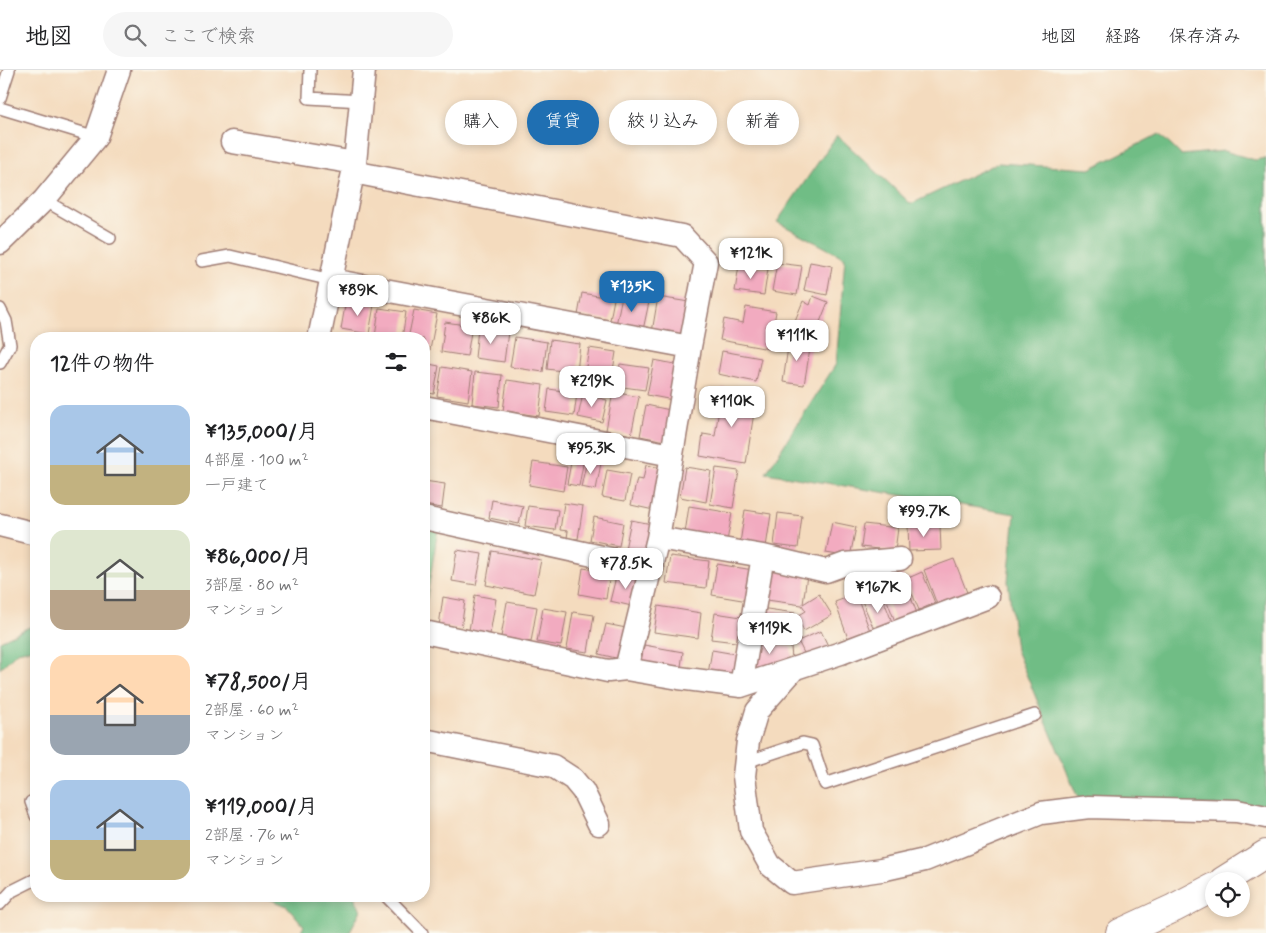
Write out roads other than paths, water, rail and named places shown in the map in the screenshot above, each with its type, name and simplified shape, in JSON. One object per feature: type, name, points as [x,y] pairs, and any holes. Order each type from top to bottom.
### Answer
[{"type":"street","points":[[0,243],[44,200],[96,138],[119,70]]},
{"type":"street","points":[[320,332],[354,168],[364,70]]},
{"type":"street","points":[[232,142],[682,236],[706,262],[658,538],[626,669]]},
{"type":"street","points":[[331,280],[690,347]]},
{"type":"street","points":[[430,408],[672,455]]},
{"type":"street","points":[[430,519],[652,568]]},
{"type":"street","points":[[0,525],[30,532]]},
{"type":"street","points":[[658,538],[763,556],[826,571],[845,564],[900,560]]},
{"type":"street","points":[[740,686],[763,556]]},
{"type":"street","points":[[430,633],[608,672],[626,669],[740,686],[794,669],[988,597]]},
{"type":"street","points":[[794,669],[757,711],[748,741],[744,776],[751,831],[770,866],[792,883],[881,870],[925,860],[1041,813],[1089,807],[1237,811],[1266,817]]},
{"type":"street","points":[[430,741],[553,766],[573,779],[584,791],[599,824]]},
{"type":"street","points":[[1237,872],[1266,854]]},
{"type":"street","points":[[1120,933],[1174,908],[1205,891]]},
{"type":"lane","points":[[0,98],[9,70]]},
{"type":"lane","points":[[310,70],[309,98],[362,101]]},
{"type":"lane","points":[[0,108],[96,138]]},
{"type":"lane","points":[[44,200],[110,238]]},
{"type":"lane","points":[[202,261],[230,256],[331,280]]},
{"type":"lane","points":[[0,309],[6,321],[10,345],[0,363]]},
{"type":"lane","points":[[746,762],[803,743],[812,745],[825,784],[1036,715]]},
{"type":"lane","points":[[0,904],[12,891],[30,882]]},
{"type":"lane","points":[[392,902],[422,933]]}]
